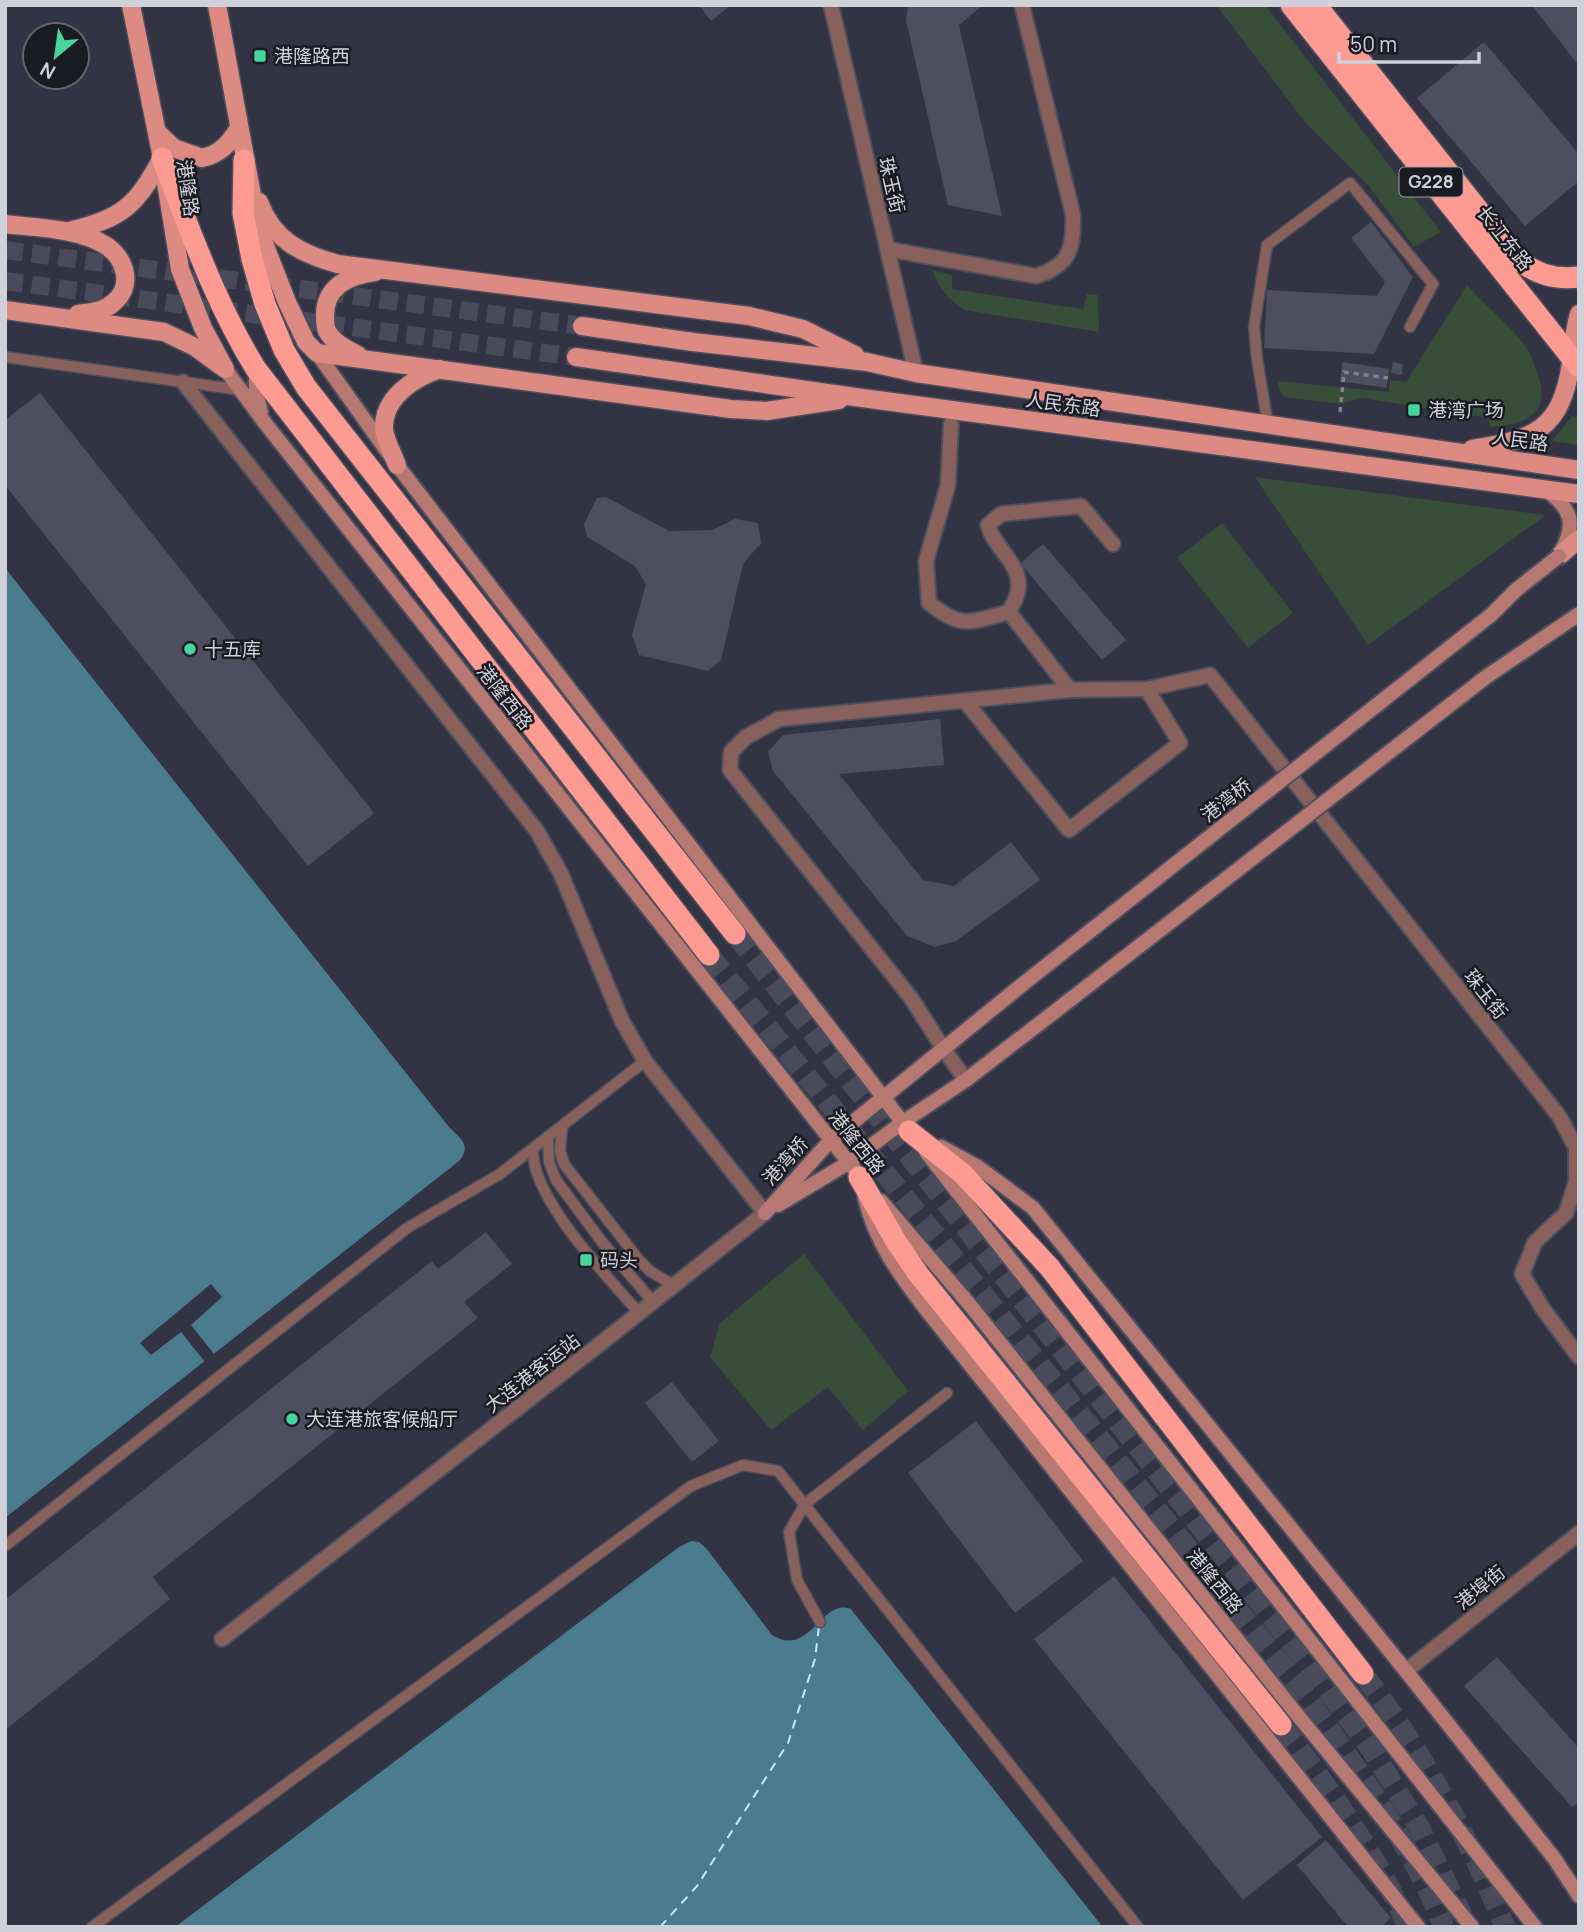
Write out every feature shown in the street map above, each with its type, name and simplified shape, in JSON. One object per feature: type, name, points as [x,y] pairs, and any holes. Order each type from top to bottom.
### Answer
[{"type":"highway","name":"长江东路","points":[[1291,5],[1575,363]]},
{"type":"highway","name":"长江东路","points":[[1315,5],[1517,259],[1532,271],[1550,277],[1579,277]]},
{"type":"highway","points":[[162,158],[220,304],[256,369],[709,955]]},
{"type":"highway","points":[[244,160],[243,213],[252,259],[265,304],[284,350],[306,387],[735,934]]},
{"type":"highway","points":[[906,1126],[963,1174],[1050,1268],[1363,1674]]},
{"type":"highway","points":[[854,1170],[919,1275],[1281,1725]]},
{"type":"main road","name":"港隆路","points":[[131,5],[158,133],[180,269],[203,328],[225,369]]},
{"type":"main road","points":[[217,5],[258,228],[306,342],[317,353],[731,409],[767,411],[855,397]]},
{"type":"main road","points":[[158,133],[174,148],[202,159],[220,151],[231,141],[239,128]]},
{"type":"main road","points":[[69,232],[109,221],[125,210],[139,195],[162,158]]},
{"type":"main road","points":[[244,160],[263,213],[290,245],[312,257],[338,264],[748,316],[803,329],[867,362]]},
{"type":"main road","points":[[5,224],[69,232],[105,245],[125,270],[126,286],[115,302],[101,310],[58,317]]},
{"type":"main road","points":[[368,359],[341,346],[326,330],[325,312],[330,293],[342,281],[353,277],[396,270]]},
{"type":"main road","points":[[5,310],[164,332],[195,347],[225,369]]},
{"type":"main road","points":[[1455,452],[1517,440],[1541,430],[1556,414],[1575,363],[1573,335],[1579,314]]},
{"type":"main road","name":"人民东路","points":[[582,326],[867,362],[916,373],[1455,452]]},
{"type":"main road","name":"港隆西路","points":[[317,353],[397,465],[884,1098],[1535,1927]]},
{"type":"main road","name":"人民东路","points":[[576,357],[1545,489]]},
{"type":"main road","name":"港隆西路","points":[[225,369],[854,1170],[970,1305],[1304,1723],[1472,1927]]},
{"type":"main road","points":[[256,369],[256,393],[265,423]]},
{"type":"main road","points":[[397,465],[384,430],[387,410],[410,383],[423,375],[442,369]]},
{"type":"main road","name":"人民路","points":[[1455,452],[1579,470]]},
{"type":"main road","points":[[1545,489],[1579,494]]},
{"type":"main road","points":[[1545,489],[1562,501],[1570,514],[1569,538],[1559,556]]},
{"type":"main road","points":[[1559,556],[1579,540]]},
{"type":"main road","name":"港湾桥","points":[[765,1213],[831,1140],[1028,980],[1491,615],[1516,590],[1559,556]]},
{"type":"main road","name":"港湾桥","points":[[765,1213],[854,1170],[906,1126],[1486,677],[1579,614]]},
{"type":"main road","points":[[906,1126],[978,1167],[1034,1208],[1406,1671],[1554,1858],[1579,1896]]},
{"type":"main road","points":[[854,1170],[870,1222],[894,1266],[925,1308],[1418,1927]]},
{"type":"street","name":"珠玉街","points":[[831,5],[916,373]]},
{"type":"street","points":[[887,249],[1036,276],[1055,270],[1064,260],[1074,240],[1073,215],[1022,5]]},
{"type":"street","points":[[183,382],[537,831],[561,874],[586,928],[622,1021],[645,1062],[765,1213]]},
{"type":"street","points":[[951,424],[948,485],[926,561],[929,603],[949,619],[967,623],[1009,612]]},
{"type":"street","points":[[1009,612],[1018,590],[1015,567],[991,536],[988,525],[1001,514],[1081,506],[1113,544]]},
{"type":"street","points":[[1009,612],[1070,690]]},
{"type":"street","name":"珠玉街","points":[[1147,689],[1210,675],[1559,1116],[1576,1148],[1577,1182],[1566,1213],[1535,1241],[1522,1274],[1543,1309],[1579,1357]]},
{"type":"street","points":[[965,701],[1069,830],[1180,743],[1147,689],[1070,690],[779,719],[746,737],[731,752],[730,770],[911,998],[966,1080]]},
{"type":"street","name":"大连港客运站","points":[[222,1639],[765,1213]]},
{"type":"street","name":"港埠街","points":[[1406,1671],[1579,1532]]},
{"type":"lane","points":[[1268,425],[1256,359],[1254,327],[1267,245],[1350,183],[1433,284],[1410,327]]},
{"type":"lane","points":[[5,357],[241,390]]},
{"type":"lane","points":[[5,1546],[407,1228],[500,1174],[645,1062]]},
{"type":"lane","points":[[562,1126],[560,1151],[564,1164],[575,1180],[639,1260],[674,1285]]},
{"type":"lane","points":[[548,1137],[549,1162],[556,1180],[610,1252],[653,1301]]},
{"type":"lane","points":[[533,1149],[537,1174],[545,1194],[588,1253],[639,1313]]},
{"type":"lane","points":[[820,1622],[797,1580],[789,1532],[805,1504],[947,1393]]},
{"type":"lane","points":[[92,1927],[691,1486],[743,1465],[778,1471],[1139,1927]]},
{"type":"path","points":[[1340,412],[1344,372],[1388,378]]},
{"type":"green space","points":[[1216,5],[1265,5],[1441,232],[1414,247],[1368,185],[1305,122]]},
{"type":"green space","points":[[932,270],[952,275],[952,289],[1083,309],[1087,294],[1098,295],[1099,332],[965,310],[945,293]]},
{"type":"green space","points":[[1467,285],[1513,331],[1530,354],[1541,387],[1541,398],[1539,407],[1525,420],[1490,427],[1488,418],[1362,398],[1341,404],[1284,397],[1279,390],[1278,381],[1389,392],[1390,380],[1406,382]]},
{"type":"green space","points":[[1572,416],[1579,418],[1579,445],[1552,441]]},
{"type":"green space","points":[[1255,477],[1546,515],[1368,645]]},
{"type":"green space","points":[[1222,523],[1293,613],[1248,648],[1177,558]]},
{"type":"green space","points":[[804,1254],[908,1391],[863,1430],[828,1387],[771,1430],[710,1357],[720,1323]]},
{"type":"water","points":[[5,568],[461,1139],[465,1151],[459,1161],[5,1518]]},
{"type":"water","points":[[691,1541],[699,1542],[706,1548],[772,1635],[785,1640],[796,1639],[806,1634],[831,1611],[851,1609],[1103,1927],[175,1927],[679,1547]]},
{"type":"pier","points":[[211,1284],[222,1297],[191,1325],[214,1354],[205,1362],[181,1332],[151,1355],[140,1343]]},
{"type":"pier","points":[[854,1607],[1107,1927],[1103,1927],[851,1609]]},
{"type":"building","points":[[699,5],[731,5],[711,21]]},
{"type":"building","points":[[908,5],[983,5],[959,25],[1002,216],[948,205],[906,20]]},
{"type":"building","points":[[1537,5],[1579,5],[1579,66],[1534,8]]},
{"type":"building","points":[[1484,42],[1579,154],[1579,181],[1525,226],[1417,98]]},
{"type":"building","points":[[1371,222],[1413,277],[1374,354],[1264,348],[1267,290],[1377,296],[1385,282],[1351,238]]},
{"type":"building","points":[[1342,362],[1389,369],[1386,388],[1340,381]]},
{"type":"building","points":[[1393,362],[1403,364],[1402,375],[1391,373]]},
{"type":"building","name":"十五库","points":[[40,393],[374,813],[308,866],[5,485],[5,420]]},
{"type":"building","points":[[606,497],[669,531],[712,530],[735,519],[758,523],[761,543],[743,564],[721,660],[708,671],[639,655],[632,635],[646,584],[635,566],[587,537],[584,524],[597,498]]},
{"type":"building","points":[[1043,544],[1126,640],[1102,660],[1020,563]]},
{"type":"building","points":[[940,719],[944,765],[839,774],[923,880],[954,886],[1011,842],[1040,880],[956,941],[935,947],[907,936],[773,771],[768,752],[783,735]]},
{"type":"building","name":"大连港旅客候船厅","points":[[486,1232],[512,1264],[464,1302],[478,1318],[153,1577],[170,1599],[5,1730],[5,1600],[432,1261],[438,1269]]},
{"type":"building","points":[[672,1382],[719,1441],[692,1462],[645,1403]]},
{"type":"building","points":[[976,1421],[1083,1561],[1015,1613],[908,1473]]},
{"type":"building","points":[[1114,1576],[1322,1837],[1243,1900],[1034,1639]]},
{"type":"building","points":[[1497,1657],[1579,1748],[1579,1801],[1572,1807],[1464,1686]]},
{"type":"building","points":[[1326,1840],[1391,1918],[1381,1927],[1348,1927],[1297,1865]]},
{"type":"ferry route","points":[[660,1927],[697,1886],[788,1743],[815,1659],[819,1626]]},
{"type":"tunnel","points":[[5,250],[582,326]]},
{"type":"tunnel","points":[[5,281],[576,357]]},
{"type":"tunnel","points":[[735,934],[1305,1660],[1372,1750],[1419,1827],[1462,1915]]},
{"type":"tunnel","points":[[709,955],[1295,1681],[1396,1830],[1444,1927]]},
{"type":"tunnel","points":[[1363,1674],[1405,1733],[1443,1796],[1505,1927]]},
{"type":"tunnel","points":[[1281,1725],[1367,1848],[1408,1927]]},
{"type":"place","name":"港隆路西","points":[[260,56]]},
{"type":"place","name":"港湾广场","points":[[1414,410]]},
{"type":"place","name":"十五库","points":[[190,649]]},
{"type":"place","name":"码头","points":[[586,1260]]},
{"type":"place","name":"大连港旅客候船厅","points":[[292,1419]]}]
